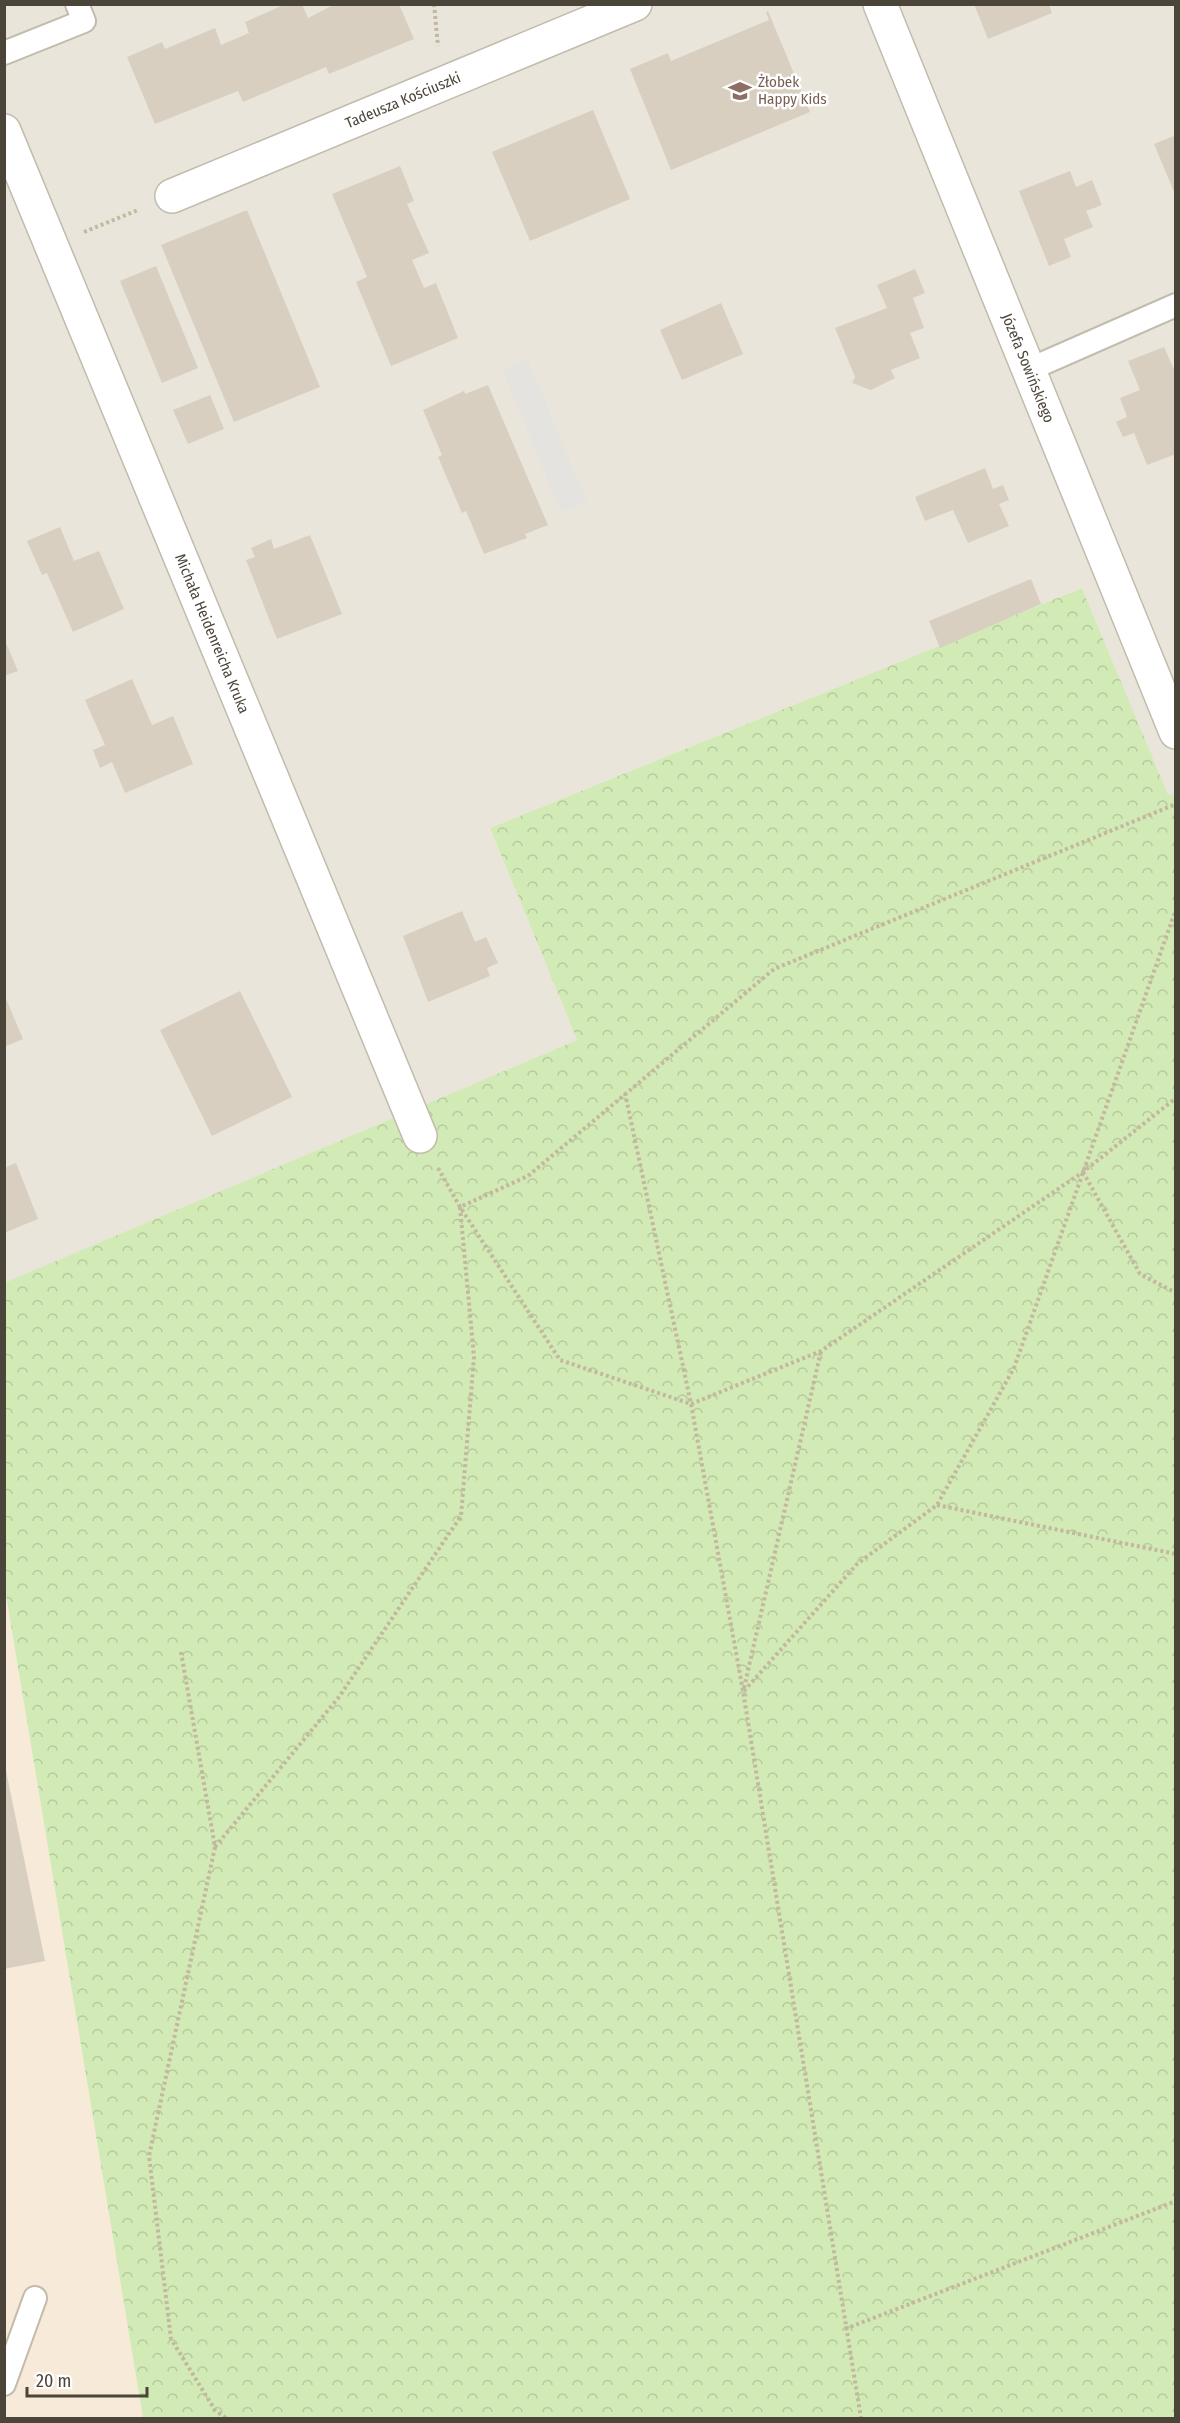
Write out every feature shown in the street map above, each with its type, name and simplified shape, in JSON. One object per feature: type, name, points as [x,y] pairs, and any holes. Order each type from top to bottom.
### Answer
[{"type":"street","name":"Tadeusza Kościuszki","points":[[172,196],[635,4]]},
{"type":"street","name":"Józefa Sowińskiego","points":[[880,4],[1176,732]]},
{"type":"street","name":"Michała Heidenreicha Kruka","points":[[4,130],[420,1136]]},
{"type":"lane","points":[[4,53],[84,21],[77,4]]},
{"type":"lane","points":[[1028,370],[1176,305]]},
{"type":"lane","points":[[4,2384],[35,2298]]},
{"type":"path","points":[[460,1207],[528,1176],[774,969],[1176,804]]},
{"type":"path","points":[[743,1691],[857,1564],[937,1505],[1014,1368],[1176,909]]},
{"type":"path","points":[[626,1093],[691,1404],[743,1691],[844,2329],[861,2418]]},
{"type":"path","points":[[420,1136],[460,1207],[560,1360],[691,1404],[820,1351],[1083,1172],[1176,1098]]},
{"type":"path","points":[[1083,1172],[1140,1274],[1176,1293]]},
{"type":"path","points":[[214,1846],[339,1696],[461,1516],[474,1357],[460,1207]]},
{"type":"path","points":[[743,1691],[820,1351]]},
{"type":"path","points":[[937,1505],[1176,1554]]},
{"type":"path","points":[[181,1652],[214,1846],[150,2156],[171,2339],[215,2410],[226,2418]]},
{"type":"path","points":[[844,2329],[1176,2201]]},
{"type":"shaded area","points":[[5,5],[1175,5],[1175,793],[1168,796],[1082,588],[490,828],[577,1040],[5,1283]]},
{"type":"shaded area","points":[[528,359],[587,502],[561,512],[502,370]]},
{"type":"shaded area","points":[[5,1589],[143,2418],[5,2418]]},
{"type":"green space","points":[[1082,588],[1168,795],[1175,793],[1175,2418],[143,2418],[5,1589],[4,1283],[577,1040],[490,828]]},
{"type":"building","points":[[286,4],[302,4],[308,18],[335,4],[399,4],[414,39],[329,74],[326,67],[243,102],[238,91],[155,124],[127,57],[162,42],[165,49],[215,28],[221,45],[249,33],[245,22]]},
{"type":"building","points":[[974,4],[1049,4],[1052,13],[988,39]]},
{"type":"building","points":[[768,11],[810,112],[671,170],[630,69],[668,53],[671,61],[769,20],[766,12]]},
{"type":"building","points":[[593,110],[630,199],[530,241],[492,152]]},
{"type":"building","points":[[1176,135],[1176,194],[1175,194],[1154,144]]},
{"type":"building","points":[[400,166],[414,201],[407,204],[429,253],[412,260],[424,288],[436,283],[458,338],[391,366],[356,282],[367,277],[332,194]]},
{"type":"building","points":[[1070,171],[1076,187],[1092,180],[1102,205],[1086,211],[1093,227],[1064,239],[1071,257],[1049,266],[1019,191]]},
{"type":"building","points":[[247,210],[320,387],[234,422],[161,245]]},
{"type":"building","points":[[156,266],[198,368],[162,383],[120,281]]},
{"type":"building","points":[[915,269],[925,293],[913,298],[924,328],[910,333],[920,358],[891,370],[895,378],[871,390],[852,383],[855,377],[835,328],[887,308],[877,285]]},
{"type":"building","points":[[721,303],[743,354],[682,380],[660,330]]},
{"type":"building","points":[[1164,347],[1176,374],[1176,454],[1147,465],[1134,433],[1123,437],[1116,422],[1127,417],[1120,398],[1140,390],[1128,361]]},
{"type":"building","points":[[488,385],[548,525],[525,534],[527,538],[484,554],[466,511],[462,513],[438,457],[442,455],[423,410],[464,391],[465,394]]},
{"type":"building","points":[[210,395],[224,429],[188,444],[173,410]]},
{"type":"building","points":[[985,468],[993,489],[1003,485],[1009,500],[999,504],[1009,526],[968,543],[953,510],[925,521],[915,497]]},
{"type":"building","points":[[60,527],[74,561],[99,551],[124,609],[73,632],[47,573],[42,575],[27,541]]},
{"type":"building","points":[[310,535],[342,614],[277,639],[246,560],[255,557],[251,548],[271,539],[274,549]]},
{"type":"building","points":[[1031,579],[1041,604],[940,648],[929,621]]},
{"type":"building","points":[[4,638],[18,671],[4,676]]},
{"type":"building","points":[[132,679],[152,725],[173,716],[193,764],[125,793],[112,762],[100,768],[93,750],[105,745],[85,700]]},
{"type":"building","points":[[462,911],[475,942],[486,937],[498,963],[487,968],[490,976],[428,1002],[403,936]]},
{"type":"building","points":[[240,991],[292,1097],[212,1136],[160,1030]]},
{"type":"building","points":[[4,994],[23,1039],[4,1047]]},
{"type":"building","points":[[16,1163],[38,1219],[4,1233],[4,1168]]},
{"type":"building","points":[[4,1761],[45,1961],[4,1969]]},
{"type":"place","name":"Żłobek Happy Kids","points":[[740,91]]}]
